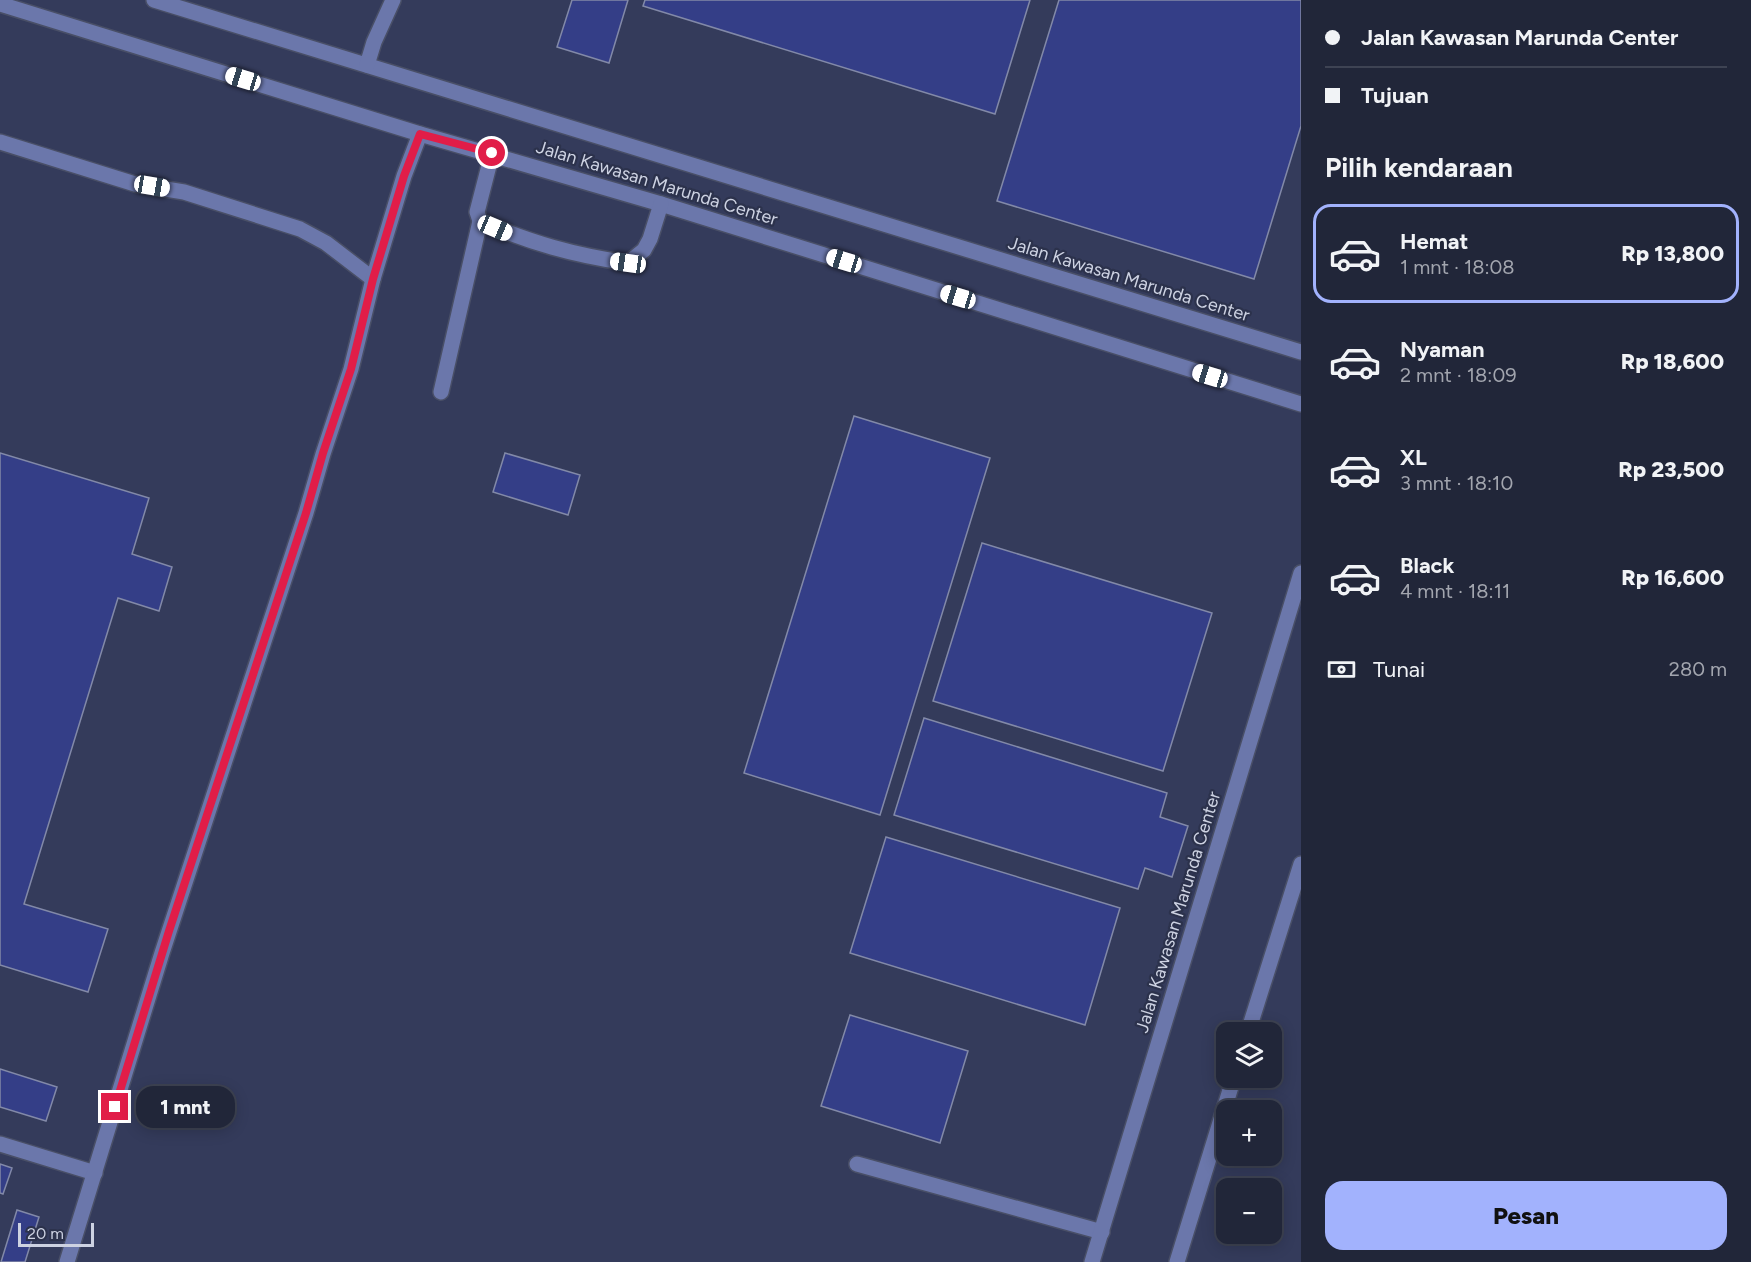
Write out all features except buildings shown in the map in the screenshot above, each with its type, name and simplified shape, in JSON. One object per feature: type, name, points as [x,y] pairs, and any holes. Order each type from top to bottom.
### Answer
[{"type":"lane","name":"Jalan Kawasan Marunda Center","points":[[154,0],[1301,352]]},
{"type":"lane","points":[[367,65],[374,42],[393,0]]},
{"type":"lane","name":"Jalan Kawasan Marunda Center","points":[[0,4],[420,134],[492,153],[661,204],[1301,404]]},
{"type":"lane","points":[[67,1262],[166,942],[306,513],[351,369],[373,279],[404,176],[420,134]]},
{"type":"lane","points":[[0,142],[135,184],[184,192],[300,229],[326,243],[373,279]]},
{"type":"lane","points":[[441,392],[480,221],[477,212],[492,153]]},
{"type":"lane","points":[[480,221],[525,240],[585,257],[628,263],[644,250],[650,239],[661,204]]},
{"type":"lane","name":"Jalan Kawasan Marunda Center","points":[[1092,1262],[1301,573]]},
{"type":"lane","points":[[1251,1022],[1301,864]]},
{"type":"lane","points":[[1177,1262],[1231,1088]]},
{"type":"lane","points":[[0,1144],[95,1173]]},
{"type":"lane","points":[[857,1164],[1102,1232]]},
{"type":"shaded area","points":[[0,0],[1301,0],[1301,1262],[0,1262]]},
{"type":"route","points":[[115,1107],[169,931],[306,513],[351,369],[373,279],[404,176],[420,134],[492,153]]}]
